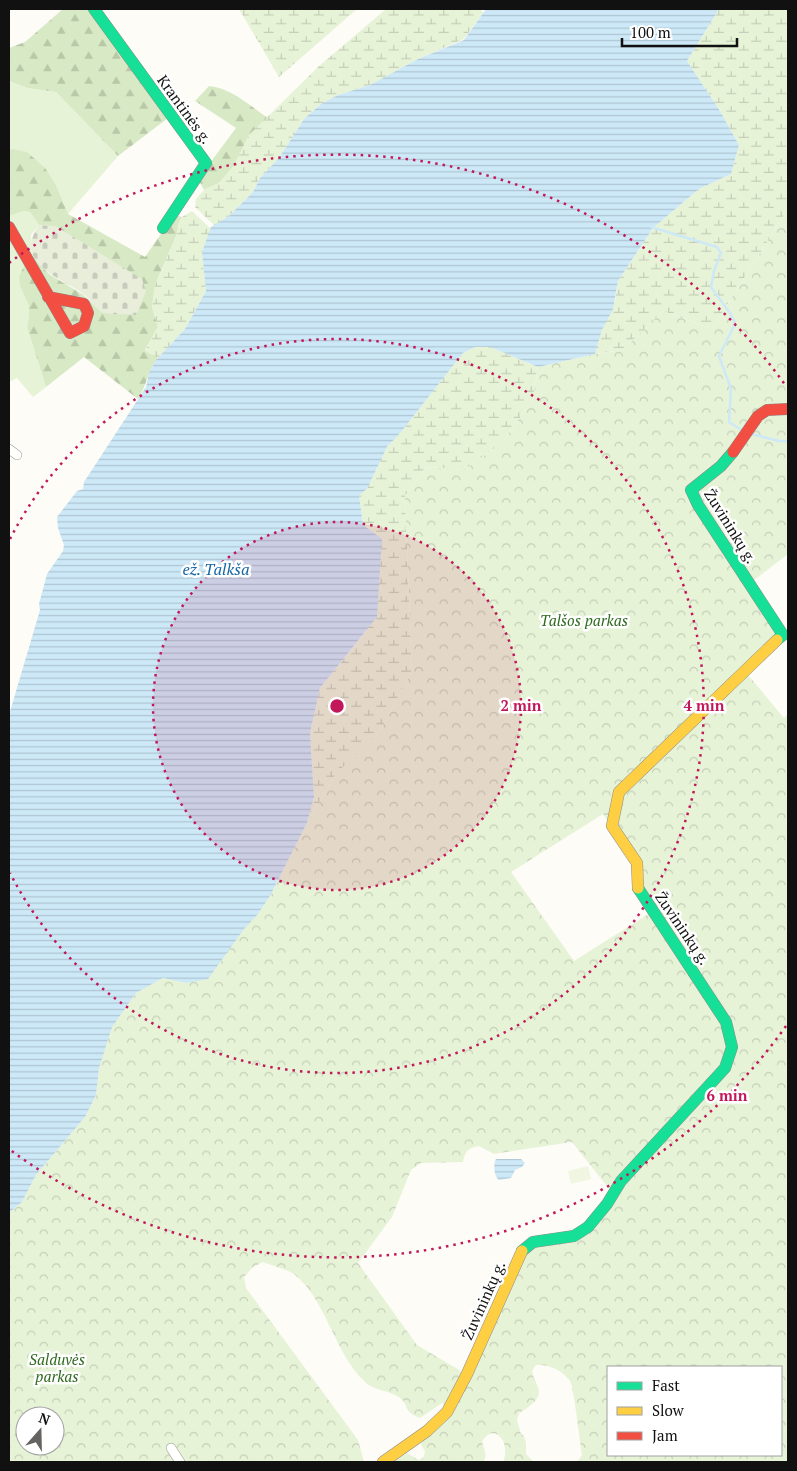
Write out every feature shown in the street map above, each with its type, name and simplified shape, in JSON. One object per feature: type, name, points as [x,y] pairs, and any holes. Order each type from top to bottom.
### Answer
[{"type":"street","name":"Krantinės g.","points":[[94,9],[206,163],[162,228]]},
{"type":"street","points":[[9,226],[48,296],[70,333],[84,326],[88,313],[84,304],[48,296]]},
{"type":"street","name":"Žuvininkų g.","points":[[383,1462],[427,1431],[447,1412],[467,1374],[521,1252],[526,1246],[536,1240],[545,1238],[575,1236],[584,1230],[603,1210],[621,1181],[725,1068],[732,1046],[726,1022],[637,887],[637,863],[612,826],[620,792],[783,635],[698,505],[691,490],[721,466],[734,451],[758,416],[767,410],[788,409]]},
{"type":"street","points":[[9,449],[17,456]]},
{"type":"street","points":[[171,1448],[180,1462]]},
{"type":"green space","points":[[63,9],[89,9],[168,118],[118,156],[56,92],[27,88],[9,81],[9,48],[25,42]]},
{"type":"green space","points":[[239,9],[357,9],[279,77]]},
{"type":"green space","points":[[386,9],[480,9],[483,13],[464,39],[418,59],[370,85],[338,95],[321,104],[304,119],[279,158],[260,178],[253,192],[229,216],[215,226],[195,207],[196,199],[204,190],[219,183],[234,166],[249,135],[318,67]]},
{"type":"green space","points":[[719,9],[788,9],[788,209],[712,329],[663,311],[623,350],[595,354],[602,330],[615,301],[618,281],[653,228],[699,189],[731,174],[739,145],[720,111],[687,61]]},
{"type":"green space","points":[[9,81],[27,88],[56,92],[118,156],[68,214],[56,185],[12,149],[9,150]]},
{"type":"green space","points":[[209,86],[217,87],[233,94],[268,118],[249,135],[234,166],[219,183],[204,190],[198,179],[236,128],[195,101]]},
{"type":"green space","points":[[9,150],[27,152],[45,168],[56,185],[68,214],[145,257],[174,215],[182,217],[177,234],[155,285],[152,307],[158,327],[145,350],[158,358],[138,399],[84,357],[46,387],[27,327],[29,306],[20,286],[19,277],[23,268],[33,257],[49,274],[82,294],[103,313],[57,227],[39,225],[30,212],[24,211],[9,216]]},
{"type":"green space","name":"Talšos parkas","points":[[788,209],[788,554],[753,581],[788,633],[748,675],[784,718],[788,714],[788,1462],[577,1462],[582,1455],[570,1381],[559,1371],[550,1367],[536,1365],[532,1371],[539,1391],[537,1399],[519,1413],[517,1420],[526,1443],[526,1454],[534,1462],[503,1462],[505,1447],[503,1441],[500,1436],[491,1434],[486,1436],[482,1442],[485,1450],[483,1462],[394,1462],[407,1453],[419,1460],[424,1457],[425,1451],[421,1445],[422,1442],[450,1414],[442,1403],[420,1418],[408,1411],[400,1398],[365,1382],[345,1357],[323,1313],[306,1286],[292,1273],[263,1262],[253,1267],[244,1277],[246,1288],[358,1440],[364,1462],[9,1462],[9,1213],[22,1202],[36,1175],[85,1117],[96,1095],[99,1068],[111,1027],[136,993],[163,978],[186,983],[258,914],[270,896],[307,823],[335,775],[380,731],[412,671],[405,496],[426,467],[464,470],[502,443],[533,399],[538,367],[595,354],[623,350],[663,311],[712,329]],"holes":[[[603,814],[637,863],[637,887],[653,911],[574,961],[511,872]],[[572,1142],[614,1195],[575,1236],[526,1246],[466,1374],[417,1345],[358,1263],[392,1217],[411,1170],[421,1163],[463,1162],[468,1151],[479,1146],[494,1154]]]},
{"type":"green space","points":[[24,211],[30,212],[39,225],[31,235],[33,257],[20,286],[29,306],[27,327],[46,387],[33,397],[17,378],[9,382],[9,216]]},
{"type":"green space","points":[[192,211],[211,229],[202,252],[206,291],[185,329],[158,358],[145,351],[158,327],[152,307],[155,285],[177,234],[179,222],[182,217]]},
{"type":"green space","points":[[39,225],[57,227],[142,279],[146,291],[136,315],[102,312],[82,293],[41,266],[31,249],[32,238]]},
{"type":"green space","points":[[475,347],[490,347],[538,367],[533,399],[502,443],[464,470],[426,467],[405,496],[412,671],[380,731],[335,775],[307,823],[314,797],[310,733],[320,688],[367,630],[363,525],[359,495],[367,489],[387,447],[463,353]]},
{"type":"green space","points":[[588,1166],[591,1179],[571,1184],[568,1171]]},
{"type":"water","name":"ež. Talkša","points":[[486,9],[719,9],[687,61],[720,111],[739,145],[731,174],[699,189],[653,228],[618,281],[613,309],[602,330],[595,354],[538,367],[490,347],[475,347],[463,353],[387,447],[367,489],[359,495],[363,525],[382,539],[377,617],[320,688],[310,733],[314,797],[307,823],[270,896],[208,979],[186,983],[163,978],[136,993],[112,1027],[99,1068],[96,1095],[85,1117],[36,1175],[22,1202],[9,1213],[9,715],[40,610],[39,604],[47,574],[63,551],[64,545],[58,528],[57,517],[77,491],[83,489],[84,482],[146,387],[149,373],[156,360],[185,329],[206,291],[202,252],[211,227],[229,216],[253,192],[260,178],[279,158],[304,119],[321,104],[338,95],[370,85],[418,59],[464,40]]},
{"type":"water","points":[[496,1159],[521,1159],[525,1163],[522,1167],[515,1170],[511,1178],[499,1180],[494,1170]]},
{"type":"waterway","points":[[651,227],[717,247],[721,253],[714,271],[711,287],[730,313],[735,324],[719,356],[731,389],[729,422],[742,430]]},
{"type":"waterway","points":[[751,434],[779,441],[788,441]]},
{"type":"traffic: fast","points":[[94,9],[206,163],[163,228]]},
{"type":"traffic: fast","points":[[733,452],[721,466],[691,490],[698,505],[783,635],[777,640]]},
{"type":"traffic: fast","points":[[522,1251],[533,1242],[574,1236],[588,1227],[607,1204],[621,1181],[725,1068],[732,1047],[726,1022],[638,888]]},
{"type":"traffic: slow","points":[[638,888],[637,863],[612,826],[619,792],[777,640]]},
{"type":"traffic: slow","points":[[383,1462],[427,1431],[447,1412],[467,1374],[522,1251]]},
{"type":"traffic: jam","points":[[9,227],[70,333],[84,326],[88,313],[84,304],[48,297]]},
{"type":"traffic: jam","points":[[733,452],[758,416],[767,410],[788,409]]},
{"type":"park label","name":"Salduvės parkas","points":[[57,1368]]}]
